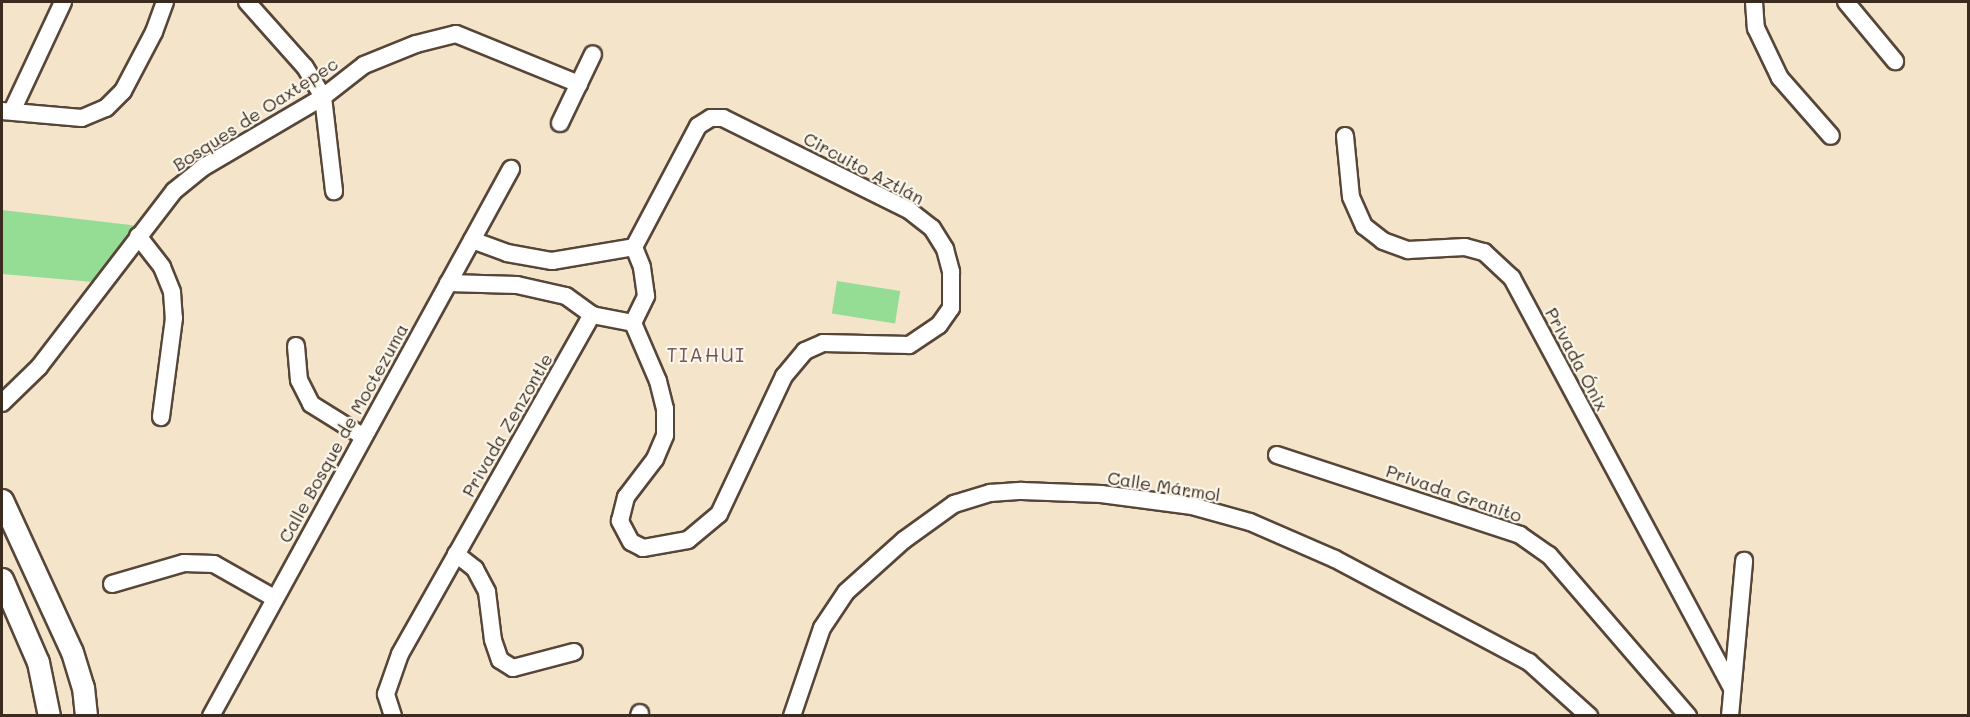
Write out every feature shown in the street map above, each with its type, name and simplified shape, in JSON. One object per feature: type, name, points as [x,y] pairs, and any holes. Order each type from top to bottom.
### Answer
[{"type":"street","points":[[63,2],[7,111],[82,118],[106,108],[123,91],[154,32],[165,2]]},
{"type":"street","points":[[247,2],[305,67],[322,97],[334,191]]},
{"type":"street","points":[[1754,2],[1756,28],[1780,78],[1831,136]]},
{"type":"street","points":[[1846,2],[1895,61]]},
{"type":"street","name":"Bosques de Oaxtepec","points":[[2,403],[39,367],[174,190],[202,168],[322,97],[364,65],[416,44],[456,34],[579,84]]},
{"type":"street","points":[[560,123],[593,54]]},
{"type":"street","name":"Circuito Aztlán","points":[[633,323],[658,381],[665,409],[665,435],[655,459],[626,496],[620,521],[631,542],[643,548],[688,540],[719,514],[784,376],[805,351],[823,343],[909,345],[939,325],[951,308],[951,272],[945,249],[932,228],[910,211],[723,118],[711,118],[698,126],[634,246]]},
{"type":"street","name":"Privada Ónix","points":[[1344,136],[1351,197],[1364,226],[1383,241],[1408,250],[1465,247],[1484,252],[1512,278],[1731,686]]},
{"type":"street","name":"Calle Bosque de Moctezuma","points":[[211,716],[511,169]]},
{"type":"street","points":[[138,236],[162,267],[172,291],[174,318],[161,417]]},
{"type":"street","points":[[448,283],[517,285],[566,296],[592,315],[633,323],[646,296],[642,267],[634,246],[552,261],[507,253],[472,240]]},
{"type":"street","name":"Privada Zenzontle","points":[[393,716],[386,694],[400,654],[592,315]]},
{"type":"street","points":[[296,346],[299,380],[311,405],[364,437]]},
{"type":"street","name":"Privada Granito","points":[[1277,454],[1520,535],[1550,555],[1688,716]]},
{"type":"street","name":"Calle Mármol","points":[[792,716],[822,628],[846,592],[904,540],[954,504],[990,493],[1022,491],[1101,494],[1192,506],[1250,522],[1335,559],[1529,662],[1589,716]]},
{"type":"street","points":[[2,500],[72,652],[83,687],[86,716]]},
{"type":"street","points":[[456,554],[474,569],[487,592],[493,640],[501,660],[513,668],[574,652]]},
{"type":"street","points":[[1730,716],[1744,561]]},
{"type":"street","points":[[112,584],[184,563],[214,564],[274,598]]},
{"type":"street","points":[[2,579],[38,662],[49,716]]},
{"type":"street","points":[[14,610],[45,597]]},
{"type":"street","points":[[38,662],[72,652]]},
{"type":"green space","points":[[2,210],[139,226],[94,282],[2,274]]},
{"type":"green space","points":[[837,281],[900,291],[895,324],[832,314]]},
{"type":"district","name":"TIAHUI","points":[[706,354]]}]
